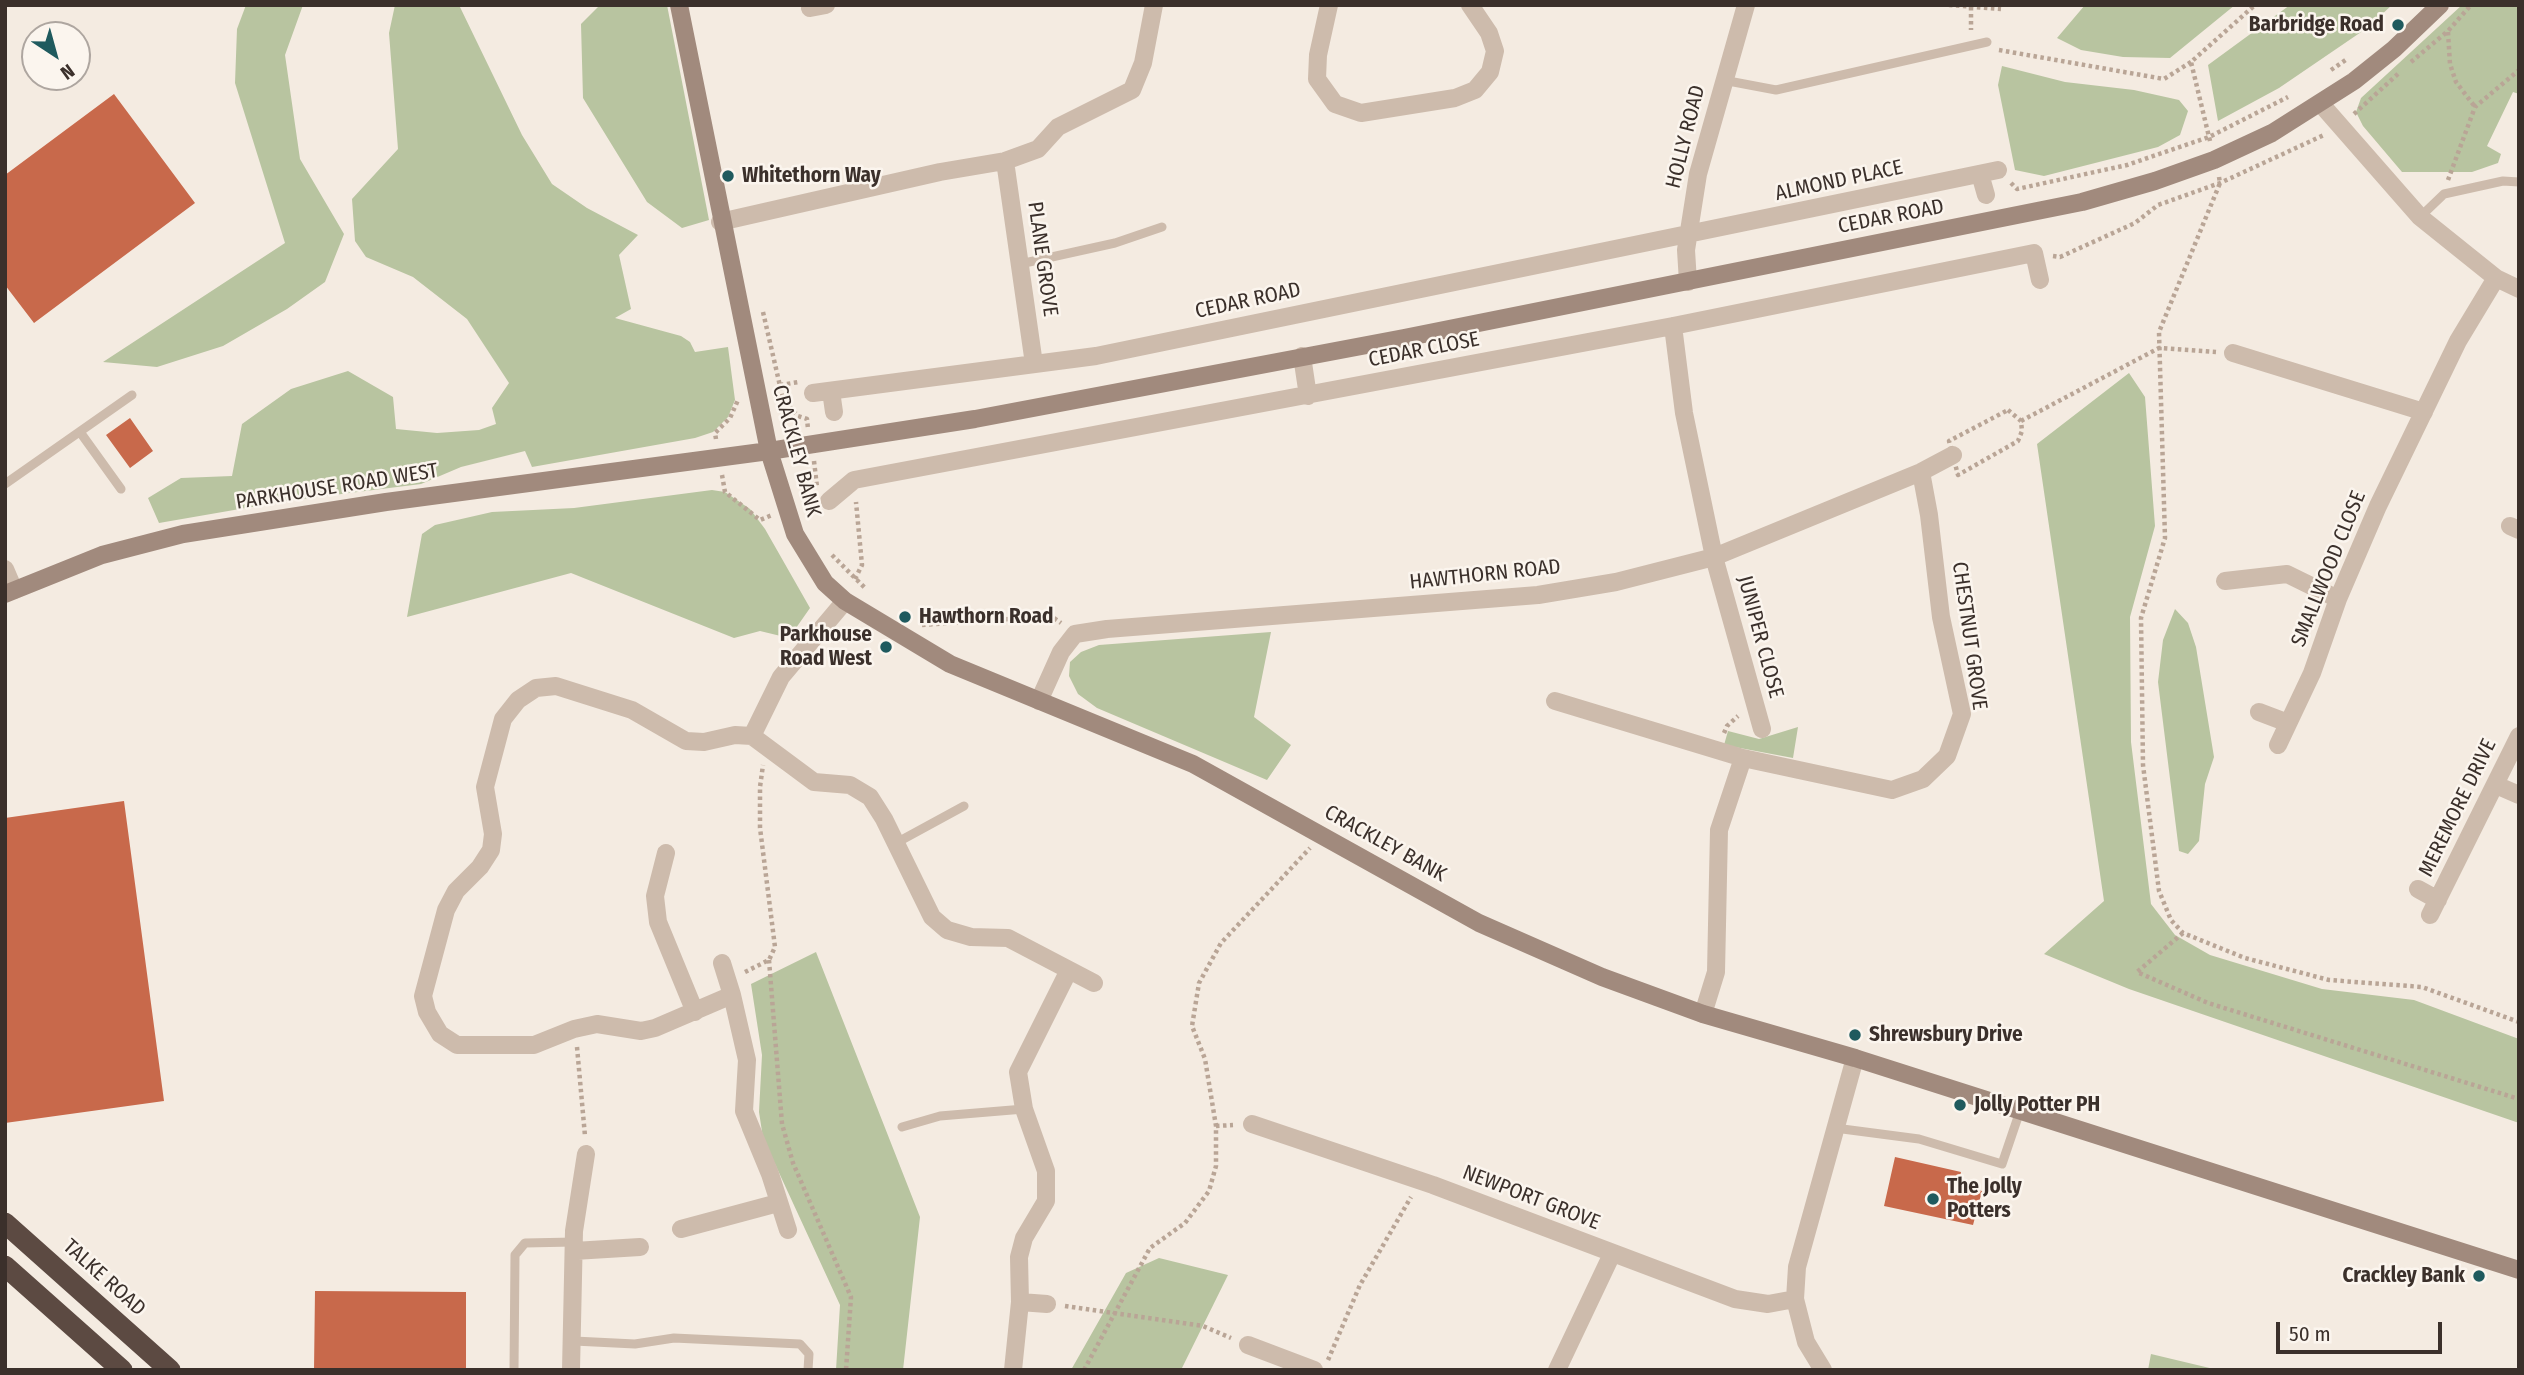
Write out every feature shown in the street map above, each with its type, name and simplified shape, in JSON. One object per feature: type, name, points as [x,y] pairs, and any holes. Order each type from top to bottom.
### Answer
[{"type":"highway","name":"TALKE ROAD","points":[[5,1223],[170,1370]]},
{"type":"highway","points":[[5,1266],[122,1370]]},
{"type":"street","name":"CRACKLEY BANK","points":[[679,5],[720,222],[769,451],[795,534],[825,583],[845,601],[950,664],[1194,764],[1479,923],[1602,977],[1703,1014],[1855,1058],[2519,1270]]},
{"type":"street","points":[[720,222],[940,172],[1005,161],[1038,149],[1058,127],[1132,90],[1143,63],[1154,5]]},
{"type":"street","points":[[1329,5],[1318,55],[1317,79],[1335,104],[1361,113],[1455,98],[1475,90],[1490,72],[1495,51],[1489,33],[1470,5]]},
{"type":"street","name":"HOLLY ROAD","points":[[1688,282],[1688,233],[1698,174],[1746,5]]},
{"type":"street","name":"CEDAR ROAD","points":[[769,451],[975,419],[1688,282],[2082,202],[2155,181],[2214,160],[2272,133],[2321,104],[2444,12]]},
{"type":"street","points":[[2321,104],[2420,217],[2496,278],[2519,289]]},
{"type":"street","name":"PLANE GROVE","points":[[1005,161],[1034,364]]},
{"type":"street","name":"ALMOND PLACE","points":[[1688,233],[1830,207],[1998,170]]},
{"type":"street","points":[[1980,174],[1986,195]]},
{"type":"street","name":"CEDAR ROAD","points":[[813,393],[1096,356],[1688,233]]},
{"type":"street","name":"CEDAR CLOSE","points":[[854,480],[1673,327],[2034,253],[2040,280]]},
{"type":"street","name":"SMALLWOOD CLOSE","points":[[2278,745],[2312,673],[2338,600],[2424,412],[2458,341],[2496,278]]},
{"type":"street","points":[[1673,327],[1684,413],[1714,557]]},
{"type":"street","points":[[2233,353],[2424,412]]},
{"type":"street","points":[[1302,356],[1308,396]]},
{"type":"street","points":[[831,391],[834,412]]},
{"type":"street","name":"PARKHOUSE ROAD WEST","points":[[9,592],[102,555],[183,534],[530,481],[769,451]]},
{"type":"street","name":"HAWTHORN ROAD","points":[[1039,701],[1061,652],[1075,634],[1107,629],[1538,595],[1616,582],[1714,557],[1921,472],[1953,455]]},
{"type":"street","name":"CHESTNUT GROVE","points":[[1555,701],[1743,758],[1892,790],[1923,779],[1947,756],[1962,714],[1941,617],[1921,472]]},
{"type":"street","points":[[829,502],[854,480]]},
{"type":"street","name":"JUNIPER CLOSE","points":[[1714,557],[1749,710],[1762,729]]},
{"type":"street","points":[[5,569],[9,592]]},
{"type":"street","points":[[2225,581],[2287,574],[2338,600]]},
{"type":"street","points":[[752,736],[781,677],[845,601]]},
{"type":"street","points":[[730,988],[695,1012],[641,1031],[597,1024],[574,1029],[534,1045],[457,1045],[440,1034],[427,1012],[423,996],[446,910],[456,891],[491,850],[493,834],[485,788],[503,719],[518,700],[536,688],[556,686],[632,710],[686,741],[704,742],[735,735],[752,736],[814,782],[850,785],[861,790],[884,818],[932,917],[947,930],[971,937],[1009,938],[1094,983]]},
{"type":"street","points":[[2259,712],[2288,723]]},
{"type":"street","name":"MEREMORE DRIVE","points":[[2418,889],[2434,907],[2519,736]]},
{"type":"street","points":[[1703,1014],[1716,972],[1719,830],[1743,758]]},
{"type":"street","points":[[2496,785],[2519,796]]},
{"type":"street","points":[[666,853],[654,896],[658,922],[695,1012]]},
{"type":"street","points":[[722,963],[747,1060],[744,1111],[770,1174],[788,1230]]},
{"type":"street","points":[[1013,1370],[1020,1302],[1019,1257],[1024,1238],[1046,1201],[1046,1171],[1024,1109],[1018,1072],[1069,971]]},
{"type":"street","points":[[1823,1370],[1806,1342],[1795,1299],[1797,1267],[1855,1058]]},
{"type":"street","name":"NEWPORT GROVE","points":[[1252,1124],[1421,1181],[1735,1299],[1768,1304],[1795,1299]]},
{"type":"street","points":[[572,1370],[574,1247],[586,1154]]},
{"type":"street","points":[[681,1228],[778,1203]]},
{"type":"street","points":[[574,1247],[639,1247]]},
{"type":"street","points":[[1557,1370],[1612,1254]]},
{"type":"street","points":[[1020,1302],[1047,1304]]},
{"type":"street","points":[[1248,1345],[1314,1370]]},
{"type":"lane","points":[[1723,80],[1776,90],[1987,42]]},
{"type":"lane","points":[[2420,217],[2444,194],[2503,181],[2519,182]]},
{"type":"lane","points":[[1020,264],[1115,243],[1162,227]]},
{"type":"lane","points":[[5,484],[132,395]]},
{"type":"lane","points":[[80,432],[121,489]]},
{"type":"lane","points":[[896,843],[964,806]]},
{"type":"lane","points":[[902,1127],[940,1116],[1024,1109]]},
{"type":"lane","points":[[1835,1128],[1919,1139],[2002,1164],[2020,1111]]},
{"type":"lane","points":[[514,1370],[515,1255],[525,1243],[574,1247]]},
{"type":"lane","points":[[574,1341],[635,1344],[674,1338],[800,1344],[809,1354],[808,1370]]},
{"type":"path","points":[[1949,5],[2001,9]]},
{"type":"path","points":[[1987,42],[1999,50],[2164,79],[2191,62],[2255,5]]},
{"type":"path","points":[[1970,7],[1971,45]]},
{"type":"path","points":[[2444,12],[2450,64],[2456,82],[2475,107]]},
{"type":"path","points":[[2320,77],[2355,54]]},
{"type":"path","points":[[2191,62],[2220,183],[2159,332],[2165,538],[2141,618],[2143,765],[2159,891],[2171,920],[2183,933],[2245,958],[2329,980],[2422,987],[2519,1022]]},
{"type":"path","points":[[2444,194],[2475,107],[2519,69]]},
{"type":"path","points":[[1998,170],[2017,189],[2127,165],[2209,137],[2297,93]]},
{"type":"path","points":[[2021,421],[2159,348],[2233,353]]},
{"type":"path","points":[[2008,410],[2021,421],[2022,431],[2018,441],[1958,475],[1953,455],[1949,441],[2008,410]]},
{"type":"path","points":[[845,601],[862,565],[854,480]]},
{"type":"path","points":[[1719,751],[1727,726],[1749,710]]},
{"type":"path","points":[[772,751],[760,769],[760,828],[775,947],[769,960],[782,1124],[793,1163],[851,1297],[846,1370]]},
{"type":"path","points":[[1084,1370],[1150,1248],[1185,1223],[1209,1191],[1216,1166],[1216,1126],[1205,1059],[1192,1026],[1199,983],[1222,943],[1323,834]]},
{"type":"path","points":[[2183,933],[2137,972],[2208,1003],[2519,1099]]},
{"type":"path","points":[[730,988],[769,960]]},
{"type":"path","points":[[574,1029],[586,1154]]},
{"type":"path","points":[[1323,1370],[1360,1285],[1421,1181]]},
{"type":"path","points":[[1047,1304],[1203,1326],[1248,1345]]},
{"type":"green space","points":[[246,5],[303,5],[285,55],[300,159],[344,234],[325,282],[287,309],[223,346],[157,367],[103,362],[285,243],[235,83],[237,29]]},
{"type":"green space","points":[[395,5],[459,5],[522,135],[552,184],[587,208],[638,235],[619,255],[631,309],[615,318],[681,336],[690,342],[695,352],[728,347],[735,400],[728,417],[713,432],[695,438],[532,467],[525,451],[461,467],[421,484],[286,501],[159,523],[148,498],[181,478],[232,476],[242,424],[291,389],[348,371],[393,397],[396,429],[437,433],[479,430],[496,424],[492,408],[509,383],[467,319],[413,277],[366,257],[355,241],[352,199],[398,149],[389,33]]},
{"type":"green space","points":[[600,5],[667,5],[709,220],[682,228],[647,202],[583,98],[581,24]]},
{"type":"green space","points":[[2085,5],[2235,5],[2170,58],[2123,57],[2081,50],[2057,38]]},
{"type":"green space","points":[[2290,5],[2392,5],[2367,28],[2279,88],[2218,121],[2208,65]]},
{"type":"green space","points":[[2462,5],[2519,5],[2519,94],[2513,92],[2487,146],[2501,154],[2498,163],[2472,172],[2402,172],[2363,126],[2356,112],[2361,98]]},
{"type":"green space","points":[[2002,66],[2065,82],[2134,90],[2179,100],[2188,111],[2180,135],[2158,147],[2044,176],[2015,170],[1998,85]]},
{"type":"green space","points":[[2129,373],[2145,397],[2155,526],[2130,617],[2131,742],[2151,904],[2175,935],[2210,955],[2322,989],[2414,1000],[2519,1039],[2519,1123],[2129,989],[2044,954],[2104,901],[2037,444]]},
{"type":"green space","points":[[712,490],[725,492],[750,509],[765,529],[810,608],[789,638],[760,631],[734,638],[571,573],[407,617],[422,534],[435,525],[492,512],[574,508]]},
{"type":"green space","points":[[2175,609],[2188,623],[2196,647],[2214,757],[2205,784],[2199,841],[2188,854],[2179,851],[2158,682],[2163,640]]},
{"type":"green space","points":[[1271,632],[1254,717],[1291,745],[1267,780],[1097,708],[1078,694],[1069,676],[1070,662],[1081,652],[1099,645]]},
{"type":"green space","points":[[1798,727],[1793,758],[1724,745],[1728,731],[1759,739]]},
{"type":"green space","points":[[816,952],[920,1217],[903,1370],[836,1370],[840,1305],[763,1138],[759,1112],[762,1055],[751,984]]},
{"type":"green space","points":[[1159,1258],[1228,1275],[1181,1370],[1071,1370],[1126,1273]]},
{"type":"green space","points":[[2151,1354],[2218,1370],[2148,1370]]},
{"type":"building","points":[[114,94],[195,203],[34,323],[5,285],[5,175]]},
{"type":"building","points":[[130,418],[153,451],[130,468],[106,435]]},
{"type":"building","points":[[124,801],[164,1101],[5,1123],[5,818]]},
{"type":"building","name":"The Jolly Potters","points":[[1895,1157],[1961,1172],[1958,1185],[1982,1191],[1973,1225],[1884,1206]]},
{"type":"building","points":[[315,1291],[466,1292],[466,1370],[314,1370]]},
{"type":"place","name":"Barbridge Road","points":[[2398,25]]},
{"type":"place","name":"Whitethorn Way","points":[[728,176]]},
{"type":"place","name":"Hawthorn Road","points":[[905,617]]},
{"type":"place","name":"Parkhouse Road West","points":[[886,647]]},
{"type":"place","name":"Shrewsbury Drive","points":[[1855,1035]]},
{"type":"place","name":"Jolly Potter PH","points":[[1960,1105]]},
{"type":"place","name":"The Jolly Potters","points":[[1933,1199]]},
{"type":"place","name":"Crackley Bank","points":[[2479,1276]]}]
